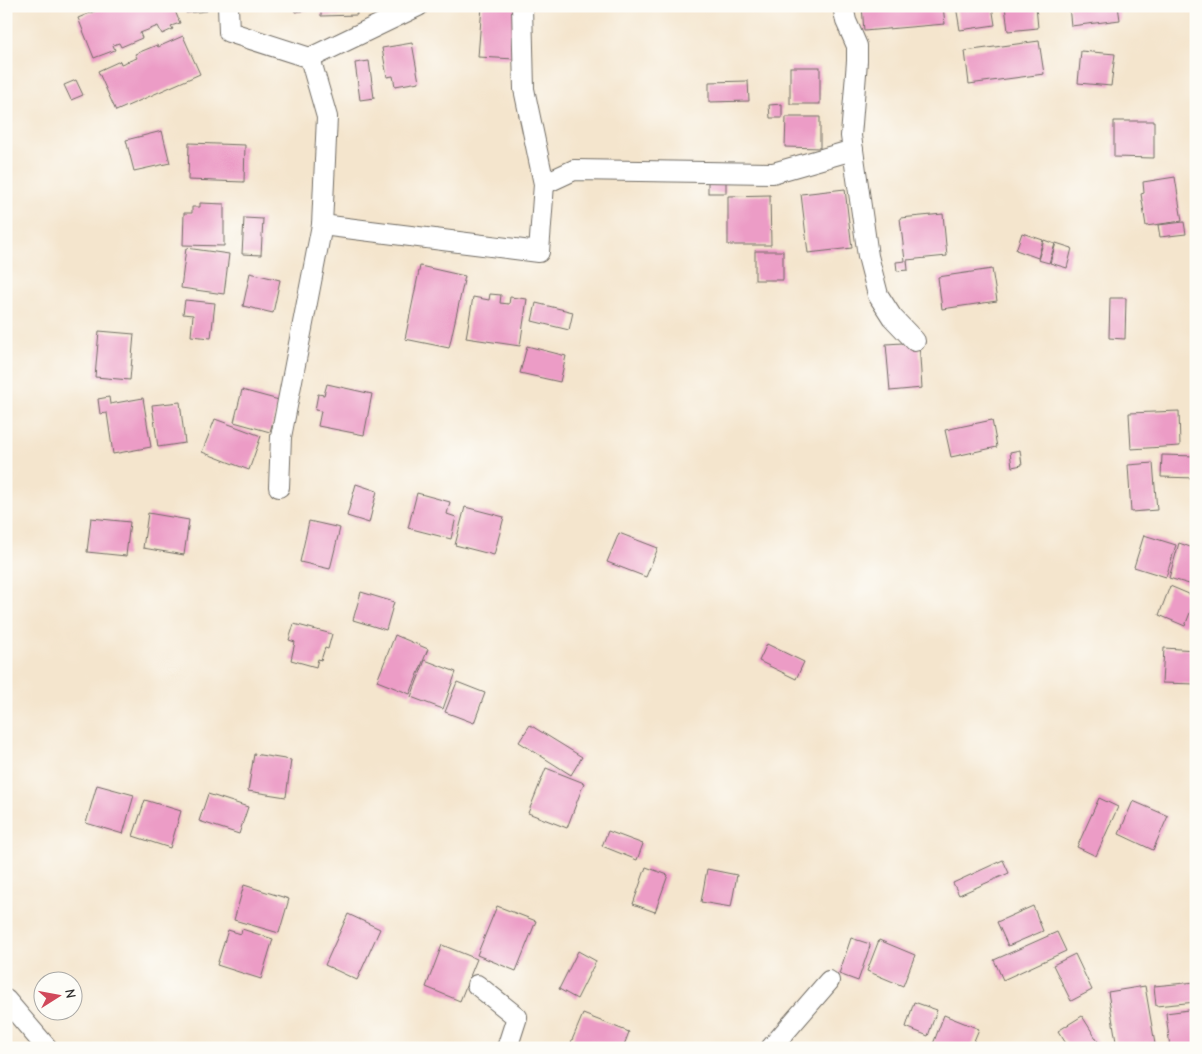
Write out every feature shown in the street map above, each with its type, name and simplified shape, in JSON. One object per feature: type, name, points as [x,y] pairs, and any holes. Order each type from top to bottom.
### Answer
[{"type":"street","points":[[228,6],[230,32],[310,58],[418,6]]},
{"type":"street","points":[[322,225],[539,252],[544,184],[524,89],[522,6]]},
{"type":"street","points":[[843,6],[846,22],[857,46],[852,136],[868,256],[878,295],[892,317],[915,341]]},
{"type":"street","points":[[279,487],[281,437],[322,225],[327,117],[310,58]]},
{"type":"street","points":[[544,184],[574,170],[773,172],[853,150]]},
{"type":"street","points":[[771,1048],[828,981]]},
{"type":"street","points":[[477,984],[517,1017],[508,1048]]},
{"type":"street","points":[[6,1000],[47,1048]]},
{"type":"building","points":[[107,6],[173,6],[180,23],[171,26],[173,29],[162,34],[158,26],[140,33],[142,38],[121,47],[119,43],[113,45],[115,50],[94,58],[78,18]]},
{"type":"building","points":[[186,6],[207,6],[207,11],[186,13]]},
{"type":"building","points":[[294,6],[314,6],[314,9],[295,12]]},
{"type":"building","points":[[321,6],[356,6],[357,15],[321,16]]},
{"type":"building","points":[[482,6],[518,6],[515,59],[478,57]]},
{"type":"building","points":[[862,6],[943,6],[945,24],[864,31]]},
{"type":"building","points":[[956,6],[992,6],[995,25],[960,30]]},
{"type":"building","points":[[1005,6],[1036,6],[1038,28],[1008,31]]},
{"type":"building","points":[[1069,6],[1118,6],[1120,20],[1071,26]]},
{"type":"building","points":[[183,36],[200,74],[116,111],[98,71],[120,61],[121,64],[137,58],[135,54],[157,45],[158,47]]},
{"type":"building","points":[[1039,41],[1044,74],[969,84],[965,51]]},
{"type":"building","points":[[412,43],[419,82],[395,86],[393,76],[387,77],[382,48]]},
{"type":"building","points":[[1081,51],[1115,54],[1111,86],[1078,83]]},
{"type":"building","points":[[369,61],[374,98],[360,100],[355,63]]},
{"type":"building","points":[[790,67],[820,67],[820,104],[790,104]]},
{"type":"building","points":[[76,80],[83,95],[71,100],[64,85]]},
{"type":"building","points":[[748,81],[749,101],[709,102],[709,82]]},
{"type":"building","points":[[782,104],[782,118],[770,118],[769,105]]},
{"type":"building","points":[[786,117],[820,117],[820,148],[785,147]]},
{"type":"building","points":[[1114,121],[1154,121],[1154,158],[1114,157]]},
{"type":"building","points":[[162,131],[170,163],[134,171],[126,140]]},
{"type":"building","points":[[189,143],[245,145],[244,182],[188,180]]},
{"type":"building","points":[[708,173],[726,173],[726,193],[708,193]]},
{"type":"building","points":[[1175,177],[1182,221],[1146,226],[1141,194],[1144,193],[1143,182]]},
{"type":"building","points":[[845,189],[852,248],[808,253],[801,194]]},
{"type":"building","points":[[770,195],[771,245],[728,245],[728,196]]},
{"type":"building","points":[[200,203],[224,204],[224,246],[183,245],[184,213],[192,213],[192,207],[200,207]]},
{"type":"building","points":[[943,214],[947,256],[907,260],[908,270],[897,271],[896,262],[905,261],[900,218]]},
{"type":"building","points":[[244,218],[263,219],[261,255],[242,254]]},
{"type":"building","points":[[1184,222],[1186,234],[1160,237],[1158,225]]},
{"type":"building","points":[[1022,233],[1043,240],[1038,258],[1016,250]]},
{"type":"building","points":[[1044,240],[1055,244],[1049,263],[1038,260]]},
{"type":"building","points":[[1056,243],[1072,248],[1067,268],[1050,263]]},
{"type":"building","points":[[186,248],[229,254],[224,294],[181,288]]},
{"type":"building","points":[[755,251],[783,251],[783,280],[755,280]]},
{"type":"building","points":[[420,266],[465,276],[449,348],[405,339]]},
{"type":"building","points":[[992,269],[997,301],[942,309],[938,277]]},
{"type":"building","points":[[250,273],[280,280],[273,313],[243,306]]},
{"type":"building","points":[[490,294],[501,295],[500,303],[509,304],[510,297],[527,299],[520,346],[466,338],[473,297],[489,300]]},
{"type":"building","points":[[1110,298],[1126,298],[1125,339],[1109,338]]},
{"type":"building","points":[[185,300],[215,303],[211,338],[191,336],[193,315],[183,314]]},
{"type":"building","points":[[536,303],[573,312],[569,330],[532,321]]},
{"type":"building","points":[[99,331],[134,334],[130,380],[95,377]]},
{"type":"building","points":[[919,342],[922,388],[890,391],[886,344]]},
{"type":"building","points":[[527,346],[566,356],[560,382],[520,373]]},
{"type":"building","points":[[327,384],[372,394],[364,435],[318,426],[321,411],[315,410],[318,394],[324,395]]},
{"type":"building","points":[[242,390],[279,400],[270,432],[234,422]]},
{"type":"building","points":[[109,397],[110,404],[143,398],[151,447],[113,454],[107,413],[100,414],[98,399]]},
{"type":"building","points":[[180,402],[185,443],[158,447],[152,405]]},
{"type":"building","points":[[1179,411],[1180,446],[1131,449],[1129,413]]},
{"type":"building","points":[[215,419],[261,436],[249,470],[202,452]]},
{"type":"building","points":[[992,420],[997,447],[951,457],[945,430]]},
{"type":"building","points":[[1020,450],[1022,465],[1012,467],[1010,452]]},
{"type":"building","points":[[1162,455],[1196,456],[1196,478],[1161,477]]},
{"type":"building","points":[[1153,463],[1157,510],[1131,512],[1128,465]]},
{"type":"building","points":[[356,484],[377,491],[369,523],[347,516]]},
{"type":"building","points":[[417,493],[450,502],[447,514],[456,517],[451,539],[408,528]]},
{"type":"building","points":[[465,507],[504,517],[494,555],[455,545]]},
{"type":"building","points":[[148,513],[189,520],[184,555],[143,548]]},
{"type":"building","points":[[91,518],[130,522],[126,556],[87,552]]},
{"type":"building","points":[[309,521],[340,528],[330,569],[300,562]]},
{"type":"building","points":[[619,533],[658,548],[646,577],[607,562]]},
{"type":"building","points":[[1144,535],[1176,545],[1166,577],[1134,567]]},
{"type":"building","points":[[1179,543],[1196,549],[1196,586],[1169,578]]},
{"type":"building","points":[[1170,586],[1196,597],[1185,626],[1159,615]]},
{"type":"building","points":[[361,592],[394,602],[386,630],[353,620]]},
{"type":"building","points":[[294,624],[332,634],[328,649],[325,648],[321,660],[318,659],[316,667],[291,660],[295,642],[289,640]]},
{"type":"building","points":[[395,635],[428,649],[410,694],[377,681]]},
{"type":"building","points":[[767,644],[804,662],[796,679],[759,661]]},
{"type":"building","points":[[1164,648],[1196,650],[1196,684],[1162,683]]},
{"type":"building","points":[[425,660],[456,672],[443,709],[411,697]]},
{"type":"building","points":[[457,682],[485,693],[474,723],[445,712]]},
{"type":"building","points":[[530,725],[582,757],[571,775],[519,742]]},
{"type":"building","points":[[254,754],[291,760],[286,797],[248,791]]},
{"type":"building","points":[[546,768],[584,783],[567,828],[528,813]]},
{"type":"building","points":[[97,785],[134,795],[123,834],[86,823]]},
{"type":"building","points":[[208,794],[248,807],[239,834],[199,821]]},
{"type":"building","points":[[1099,798],[1118,807],[1096,856],[1077,847]]},
{"type":"building","points":[[145,800],[181,811],[170,848],[133,836]]},
{"type":"building","points":[[1133,801],[1168,816],[1153,850],[1119,834]]},
{"type":"building","points":[[608,831],[643,844],[637,860],[602,846]]},
{"type":"building","points":[[1003,860],[1009,873],[959,895],[953,883]]},
{"type":"building","points":[[646,867],[668,875],[655,912],[633,904]]},
{"type":"building","points":[[707,869],[737,875],[731,907],[701,902]]},
{"type":"building","points":[[244,885],[289,899],[279,933],[234,920]]},
{"type":"building","points":[[497,906],[536,921],[516,971],[477,955]]},
{"type":"building","points":[[1033,906],[1043,931],[1008,946],[997,922]]},
{"type":"building","points":[[348,914],[380,929],[357,980],[325,965]]},
{"type":"building","points":[[242,929],[273,939],[261,979],[217,965],[228,930],[241,934]]},
{"type":"building","points":[[1057,932],[1066,951],[1003,980],[994,960]]},
{"type":"building","points":[[851,938],[870,944],[858,981],[839,974]]},
{"type":"building","points":[[879,940],[915,955],[903,986],[867,971]]},
{"type":"building","points":[[442,945],[477,959],[460,1001],[426,987]]},
{"type":"building","points":[[578,951],[596,961],[577,999],[559,989]]},
{"type":"building","points":[[1075,954],[1092,990],[1071,1001],[1053,965]]},
{"type":"building","points":[[1196,982],[1196,1002],[1156,1006],[1154,986]]},
{"type":"building","points":[[1145,986],[1155,1044],[1117,1048],[1108,992]]},
{"type":"building","points":[[914,1002],[937,1010],[928,1036],[906,1027]]},
{"type":"building","points":[[1196,1009],[1196,1048],[1170,1048],[1166,1013]]},
{"type":"building","points":[[583,1014],[629,1032],[623,1048],[579,1048],[570,1045]]},
{"type":"building","points":[[944,1015],[979,1029],[971,1048],[942,1048],[933,1044]]},
{"type":"building","points":[[1082,1016],[1102,1048],[1069,1048],[1058,1031]]}]
